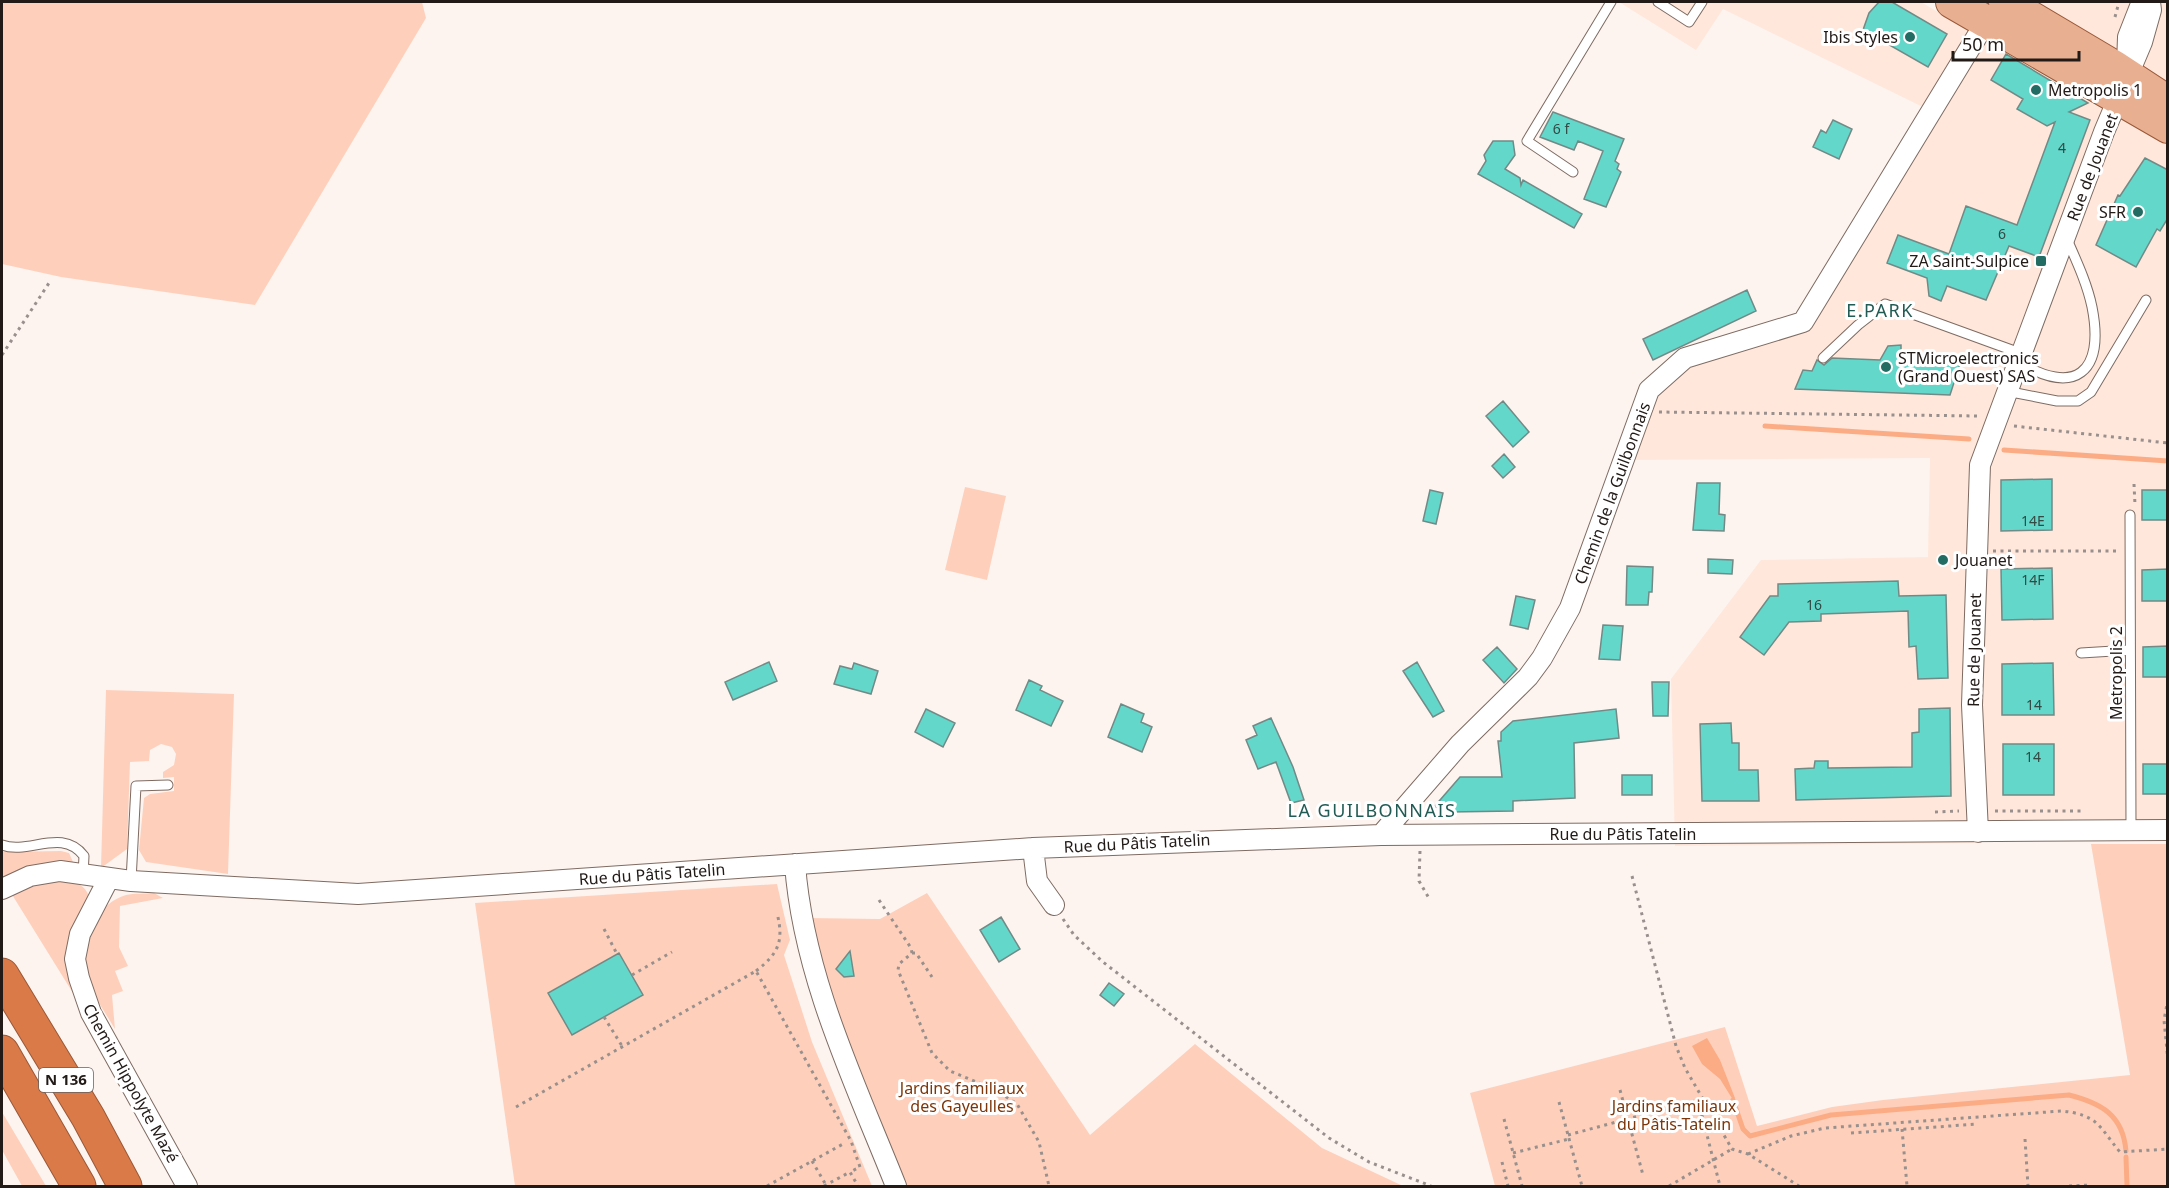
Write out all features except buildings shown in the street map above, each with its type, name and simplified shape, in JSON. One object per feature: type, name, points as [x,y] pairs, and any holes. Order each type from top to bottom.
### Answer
[{"type":"highway","name":"N 136","points":[[2,975],[88,1117],[125,1186]]},
{"type":"highway","name":"N 136","points":[[2,1052],[79,1186]]},
{"type":"main road","points":[[1952,2],[1996,11],[2122,86],[2168,127]]},
{"type":"main road","points":[[2122,86],[2168,102]]},
{"type":"street","name":"Rue de Jouanet","points":[[1978,832],[1972,705],[1977,477],[2018,357],[2122,86],[2128,37],[2143,2]]},
{"type":"street","name":"Chemin de la Guilbonnais","points":[[1381,835],[1460,744],[1528,677],[1542,658],[1570,608],[1649,390],[1685,358],[1798,326],[1807,317],[1996,11]]},
{"type":"street","name":"Rue du Pâtis Tatelin","points":[[3,888],[42,873],[60,871],[132,881],[358,894],[1033,848],[1381,835],[2168,830]]},
{"type":"street","points":[[1033,848],[1037,881],[1054,905]]},
{"type":"street","points":[[795,864],[801,920],[833,1028],[896,1186]]},
{"type":"street","name":"Chemin Hippolyte Mazé","points":[[109,878],[86,920],[77,945],[75,959],[81,987],[91,1013],[187,1186]]},
{"type":"lane","points":[[1573,172],[1527,141],[1611,2]]},
{"type":"lane","points":[[1658,2],[1689,22],[1702,2]]},
{"type":"lane","points":[[1823,358],[1858,325],[1886,304],[2018,357],[2039,374],[2072,379],[2084,370],[2093,351],[2094,338],[2091,306],[2066,236]]},
{"type":"lane","points":[[2006,391],[2057,401],[2078,401],[2091,392],[2146,300]]},
{"type":"lane","name":"Metropolis 2","points":[[2130,515],[2132,551],[2131,830]]},
{"type":"lane","points":[[2081,653],[2130,650]]},
{"type":"lane","points":[[132,881],[136,786],[168,785]]},
{"type":"lane","points":[[2,845],[10,848],[57,841],[70,844],[84,856],[82,875]]},
{"type":"path","points":[[2,355],[49,282]]},
{"type":"path","points":[[1641,412],[1997,416],[2004,425],[2168,442]]},
{"type":"path","points":[[2130,515],[2135,514],[2134,484]]},
{"type":"path","points":[[1976,550],[2132,551]]},
{"type":"path","points":[[1423,835],[1418,872],[1419,881],[1430,900]]},
{"type":"path","points":[[1632,876],[1676,1046],[1700,1100],[1732,1149],[1748,1154],[1799,1186]]},
{"type":"path","points":[[879,900],[912,953],[916,953],[932,977]]},
{"type":"path","points":[[1054,905],[1074,935],[1103,962],[1329,1138],[1369,1162],[1431,1186]]},
{"type":"path","points":[[516,1107],[756,971],[768,962],[780,942],[782,932],[777,912]]},
{"type":"path","points":[[604,929],[617,954]]},
{"type":"path","points":[[632,975],[672,952]]},
{"type":"path","points":[[912,953],[899,964],[898,970],[932,1053],[950,1071],[1002,1093],[1017,1104],[1039,1142],[1049,1186]]},
{"type":"path","points":[[756,971],[850,1141],[860,1167],[825,1186],[812,1161]]},
{"type":"path","points":[[2168,999],[2164,1020],[2168,1061]]},
{"type":"path","points":[[604,1017],[622,1046]]},
{"type":"path","points":[[1620,1090],[1642,1175]]},
{"type":"path","points":[[1513,1153],[1700,1100]]},
{"type":"path","points":[[1700,1100],[1720,1186]]},
{"type":"path","points":[[1559,1101],[1582,1186]]},
{"type":"path","points":[[1748,1154],[1791,1136],[1825,1128],[2062,1111],[2077,1112],[2096,1120],[2120,1152],[2168,1149]]},
{"type":"path","points":[[1504,1119],[1522,1186]]},
{"type":"path","points":[[1851,1133],[1978,1124]]},
{"type":"path","points":[[1902,1129],[1907,1186]]},
{"type":"path","points":[[2025,1139],[2028,1186]]},
{"type":"path","points":[[767,1186],[843,1144]]},
{"type":"path","points":[[1669,1186],[1732,1149]]},
{"type":"path","points":[[1502,1162],[1508,1186]]},
{"type":"path","points":[[850,1172],[858,1186]]},
{"type":"path","points":[[2069,1186],[2091,1185]]},
{"type":"shaded area","points":[[1619,2],[1921,2],[2110,114],[2167,127],[2167,830],[1978,833],[1978,843],[1675,846],[1671,679],[1761,560],[1928,557],[1930,458],[1624,460],[1649,390],[1685,358],[1798,326],[1933,112],[1723,9],[1696,50]]},
{"type":"shaded area","points":[[2028,2],[2167,2],[2167,91]]},
{"type":"shaded area","points":[[1707,1038],[1720,1060],[1735,1098],[1733,1100],[1720,1079],[1702,1064],[1692,1046]]},
{"type":"green space","points":[[2,2],[422,2],[426,18],[255,305],[61,277],[2,264]]},
{"type":"green space","points":[[965,487],[1006,496],[987,580],[945,570]]},
{"type":"green space","points":[[106,690],[234,694],[228,874],[146,862],[139,850],[144,798],[150,794],[174,791],[174,777],[163,778],[163,772],[174,765],[176,754],[172,747],[161,744],[150,750],[149,761],[130,762],[127,849],[101,868]]},
{"type":"green space","name":"Jardins familiaux du Pâtis-Tatelin","points":[[2091,844],[2167,844],[2167,1186],[1495,1186],[1470,1093],[1725,1027],[1757,1126],[1832,1107],[1883,1100],[2130,1075]]},
{"type":"green space","points":[[61,851],[69,853],[73,862],[2,879],[2,852]]},
{"type":"green space","points":[[47,879],[79,884],[90,899],[81,1006],[11,893]]},
{"type":"green space","points":[[777,884],[790,940],[784,955],[812,1042],[872,1186],[515,1186],[475,903]]},
{"type":"green space","points":[[154,893],[163,898],[120,906],[119,947],[128,966],[115,971],[123,991],[112,995],[115,1029],[87,978],[84,960],[88,937],[98,915],[115,900],[129,894]]},
{"type":"green space","name":"Jardins familiaux des Gayeulles","points":[[927,893],[1090,1135],[1195,1044],[1322,1148],[1403,1186],[904,1186],[841,1035],[807,918],[880,919]]},
{"type":"green space","points":[[2,1112],[46,1186],[22,1186],[2,1150]]},
{"type":"waterway","points":[[1765,426],[1969,439]]},
{"type":"waterway","points":[[2004,450],[2168,461]]},
{"type":"waterway","points":[[1733,1100],[1743,1129],[1750,1136],[1831,1115],[2069,1095],[2091,1102],[2108,1112],[2120,1128],[2126,1151]]},
{"type":"waterway","points":[[2126,1157],[2127,1186]]},
{"type":"place","name":"Ibis Styles","points":[[1910,37]]},
{"type":"place","name":"Metropolis 1","points":[[2036,90]]},
{"type":"place","name":"SFR","points":[[2138,212]]},
{"type":"place","name":"ZA Saint-Sulpice","points":[[2041,261]]},
{"type":"place","name":"STMicroelectronics (Grand Ouest) SAS","points":[[1886,367]]},
{"type":"place","name":"Jouanet","points":[[1943,560]]},
{"type":"district","name":"E.PARK","points":[[1880,311]]},
{"type":"district","name":"LA GUILBONNAIS","points":[[1372,811]]}]
